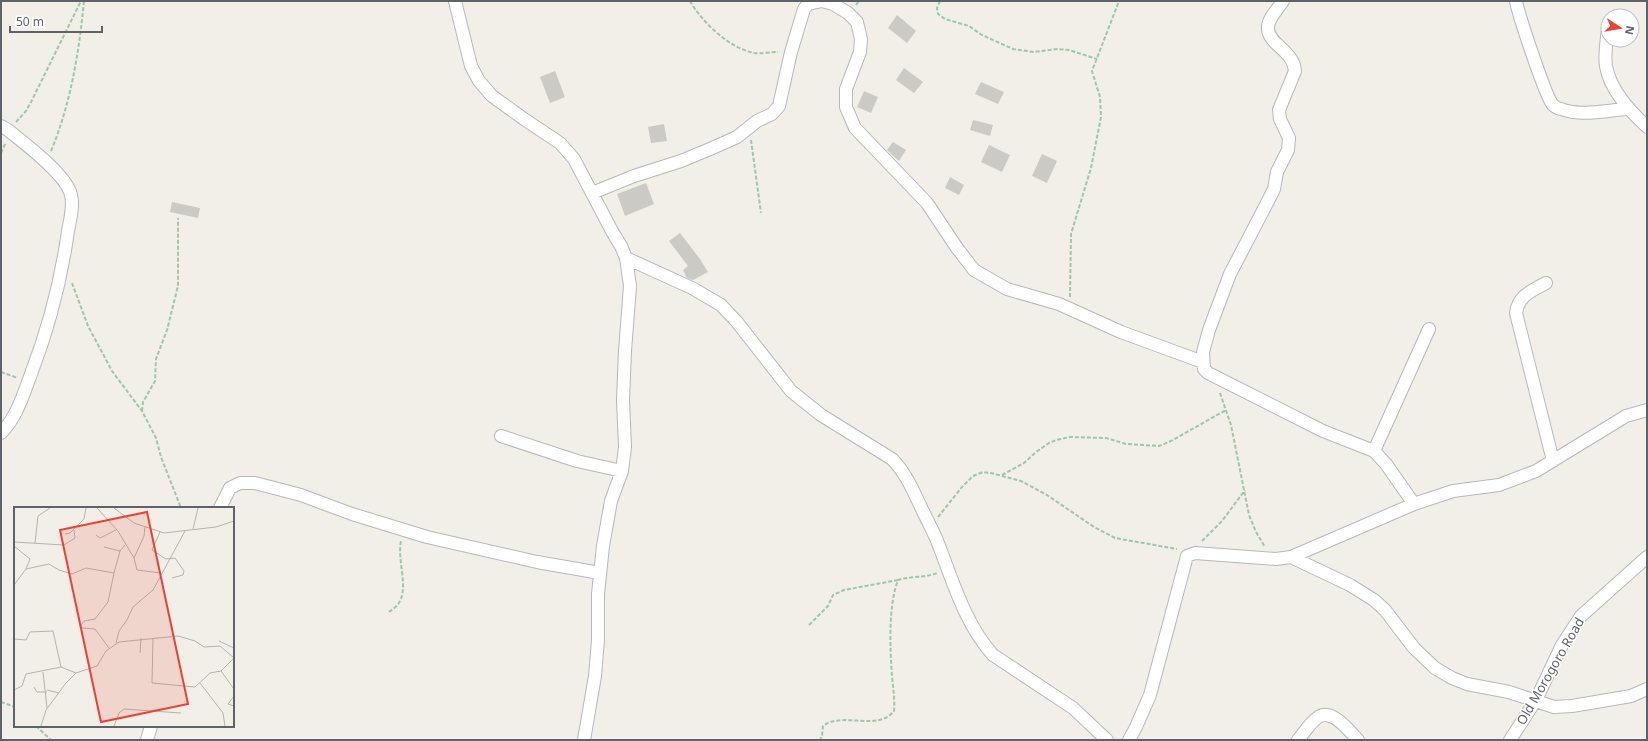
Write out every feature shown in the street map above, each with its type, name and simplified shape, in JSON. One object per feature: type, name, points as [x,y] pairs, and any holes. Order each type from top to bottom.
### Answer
[{"type":"street","points":[[454,1],[471,66],[479,81],[492,96],[560,143],[574,159],[626,258],[630,286],[623,400],[625,447],[622,471],[608,512],[598,594],[598,640],[595,676],[584,740]]},
{"type":"street","points":[[592,193],[634,176],[680,161],[710,149],[736,137],[750,125],[772,114],[778,106],[791,52],[804,9],[808,4],[822,1],[833,4],[848,13],[857,22],[861,39],[860,52],[846,89],[846,107],[855,128],[927,203],[957,248],[974,270],[1007,289],[1038,297],[1203,362]]},
{"type":"street","points":[[1283,1],[1272,17],[1268,29],[1271,36],[1292,58],[1294,64],[1294,71],[1280,110],[1280,120],[1289,138],[1288,150],[1277,172],[1274,188],[1267,203],[1230,274],[1209,330],[1203,352],[1204,369],[1208,373],[1323,431],[1374,451],[1386,464],[1414,504]]},
{"type":"street","points":[[1516,1],[1527,38],[1553,105],[1560,109],[1577,113],[1628,109]]},
{"type":"street","points":[[1607,48],[1606,64],[1609,77],[1628,109],[1647,127]]},
{"type":"street","points":[[1,433],[10,424],[17,412],[43,341],[64,263],[71,207],[71,195],[68,187],[47,162],[5,128]]},
{"type":"street","points":[[626,258],[692,288],[721,305],[737,322],[791,390],[821,415],[892,459],[900,467],[931,527],[947,569],[974,629],[983,644],[993,655],[1073,708],[1108,740]]},
{"type":"street","points":[[1546,283],[1528,293],[1519,301],[1516,313],[1553,461]]},
{"type":"street","points":[[1374,451],[1429,329]]},
{"type":"street","points":[[1129,740],[1150,695],[1187,556],[1194,553],[1276,559],[1291,557],[1414,504],[1453,492],[1499,485],[1536,471],[1626,416],[1647,410]]},
{"type":"street","points":[[501,436],[576,461],[622,471]]},
{"type":"street","points":[[220,507],[230,488],[240,483],[255,483],[308,498],[352,514],[405,530],[537,562],[600,573]]},
{"type":"street","points":[[1291,557],[1350,585],[1374,600],[1385,610],[1414,648],[1435,668],[1452,678],[1467,684],[1509,692],[1554,707],[1572,706],[1631,696],[1647,689]]},
{"type":"street","name":"Old Morogoro Road","points":[[1510,740],[1536,700],[1562,645],[1581,616],[1647,557]]},
{"type":"street","points":[[1298,740],[1317,718],[1326,715],[1337,720],[1358,740]]},
{"type":"street","points":[[147,740],[151,727]]},
{"type":"path","points":[[5,128],[26,111],[83,1]]},
{"type":"path","points":[[47,162],[62,125],[73,78],[83,1]]},
{"type":"path","points":[[690,1],[697,12],[725,39],[738,48],[755,53],[791,52]]},
{"type":"path","points":[[940,1],[937,11],[942,16],[969,26],[982,35],[1012,49],[1034,52],[1058,49],[1069,50],[1097,59]]},
{"type":"path","points":[[1071,310],[1071,234],[1092,168],[1102,117],[1100,97],[1092,71],[1119,1]]},
{"type":"path","points":[[750,125],[761,213]]},
{"type":"path","points":[[142,411],[143,402],[155,381],[156,359],[167,330],[176,298],[179,267],[178,218]]},
{"type":"path","points":[[64,263],[92,332],[112,371],[142,411],[156,438],[161,457],[181,507]]},
{"type":"path","points":[[1,372],[29,382]]},
{"type":"path","points":[[1220,393],[1232,425],[1249,515],[1264,546],[1276,559]]},
{"type":"path","points":[[1001,475],[1024,463],[1040,449],[1056,440],[1070,437],[1106,438],[1126,444],[1159,446],[1171,441],[1226,410]]},
{"type":"path","points":[[931,527],[972,476],[983,472],[1001,475],[1021,481],[1047,495],[1094,527],[1115,538],[1190,551],[1187,556]]},
{"type":"path","points":[[1201,542],[1222,521],[1245,490]]},
{"type":"path","points":[[389,612],[400,601],[402,590],[400,544],[405,530]]},
{"type":"path","points":[[809,625],[828,606],[833,595],[844,590],[898,580],[924,577],[947,569]]},
{"type":"path","points":[[813,740],[820,740],[823,726],[825,724],[838,721],[873,721],[890,716],[894,711],[891,654],[892,599],[898,580]]},
{"type":"path","points":[[1,702],[14,707]]},
{"type":"path","points":[[37,727],[51,740]]},
{"type":"building","points":[[897,15],[916,31],[907,43],[888,28]]},
{"type":"building","points":[[904,68],[923,82],[914,93],[896,80]]},
{"type":"building","points":[[555,71],[565,97],[550,103],[540,77]]},
{"type":"building","points":[[981,82],[1004,92],[998,104],[975,94]]},
{"type":"building","points":[[864,91],[878,97],[871,113],[857,107]]},
{"type":"building","points":[[973,120],[993,125],[990,136],[970,130]]},
{"type":"building","points":[[664,124],[667,141],[651,143],[648,127]]},
{"type":"building","points":[[893,142],[906,150],[899,161],[887,150]]},
{"type":"building","points":[[989,145],[1010,155],[1002,172],[981,162]]},
{"type":"building","points":[[1042,154],[1057,161],[1047,183],[1032,176]]},
{"type":"building","points":[[950,177],[964,185],[959,195],[945,188]]},
{"type":"building","points":[[646,183],[654,204],[625,216],[617,194]]},
{"type":"building","points":[[172,202],[200,208],[198,218],[170,212]]},
{"type":"building","points":[[680,233],[708,272],[693,280],[687,278],[683,270],[688,266],[669,241]]}]
